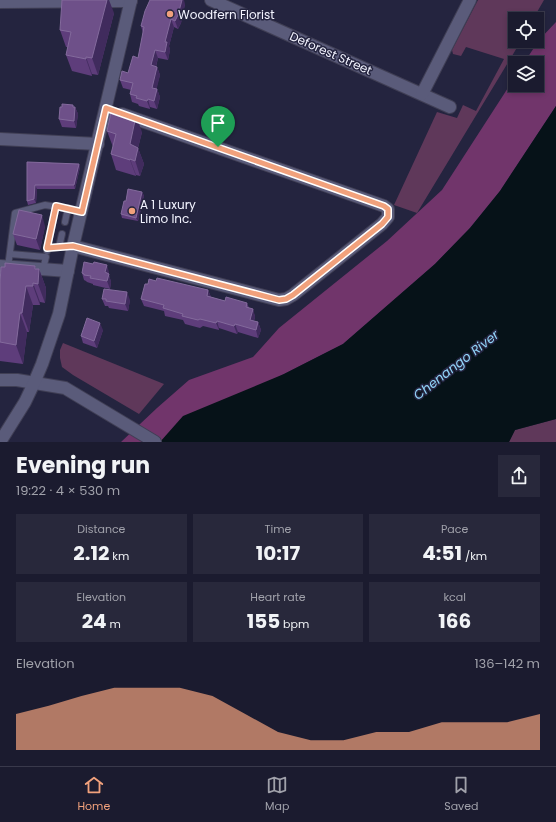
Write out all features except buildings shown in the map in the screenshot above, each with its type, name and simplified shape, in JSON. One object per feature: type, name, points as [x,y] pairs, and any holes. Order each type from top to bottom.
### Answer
[{"type":"street","points":[[0,2],[131,0],[73,246],[59,314],[34,383],[25,402],[0,442]]},
{"type":"street","name":"Deforest Street","points":[[211,0],[450,107]]},
{"type":"street","points":[[422,94],[470,0]]},
{"type":"street","points":[[73,246],[279,300],[286,299],[293,295],[382,224],[388,217],[388,209],[384,206],[106,108]]},
{"type":"street","points":[[0,139],[98,144]]},
{"type":"street","points":[[4,266],[68,271]]},
{"type":"street","points":[[0,380],[17,380],[64,388],[155,442]]},
{"type":"lane","points":[[4,266],[10,254],[15,213],[45,205],[68,208],[82,212]]},
{"type":"lane","points":[[43,269],[56,206]]},
{"type":"lane","points":[[65,222],[68,208]]},
{"type":"lane","points":[[59,247],[62,234]]},
{"type":"lane","points":[[47,248],[73,246]]},
{"type":"lane","points":[[10,254],[46,257]]},
{"type":"shaded area","points":[[478,0],[544,0],[537,12],[508,12],[508,48],[517,48],[512,56],[508,56],[508,62],[417,213],[394,205],[437,112],[457,118],[463,105],[476,111],[504,59],[466,47],[461,56],[453,54],[452,50]]},
{"type":"shaded area","points":[[556,22],[556,106],[500,191],[470,228],[435,264],[343,344],[284,374],[160,442],[121,442],[189,380],[253,357],[279,328],[387,241],[442,190],[508,88],[508,92],[544,92],[544,56],[529,56],[534,48],[544,48],[544,35]]},
{"type":"shaded area","points":[[63,343],[164,384],[139,414],[62,367],[60,350]]},
{"type":"shaded area","points":[[556,419],[556,442],[509,442],[515,430]]},
{"type":"water","name":"Chenango River","points":[[556,106],[556,419],[515,430],[509,442],[160,442],[183,416],[284,374],[343,344],[435,264],[470,228],[500,191]]},
{"type":"place","name":"Woodfern Florist","points":[[170,14]]},
{"type":"place","name":"A 1 Luxury Limo Inc.","points":[[132,211]]},
{"type":"route","points":[[106,108],[218,147],[384,206],[388,209],[388,217],[382,224],[293,295],[286,299],[279,300],[73,246],[47,248],[56,206],[82,212],[106,108]]}]
